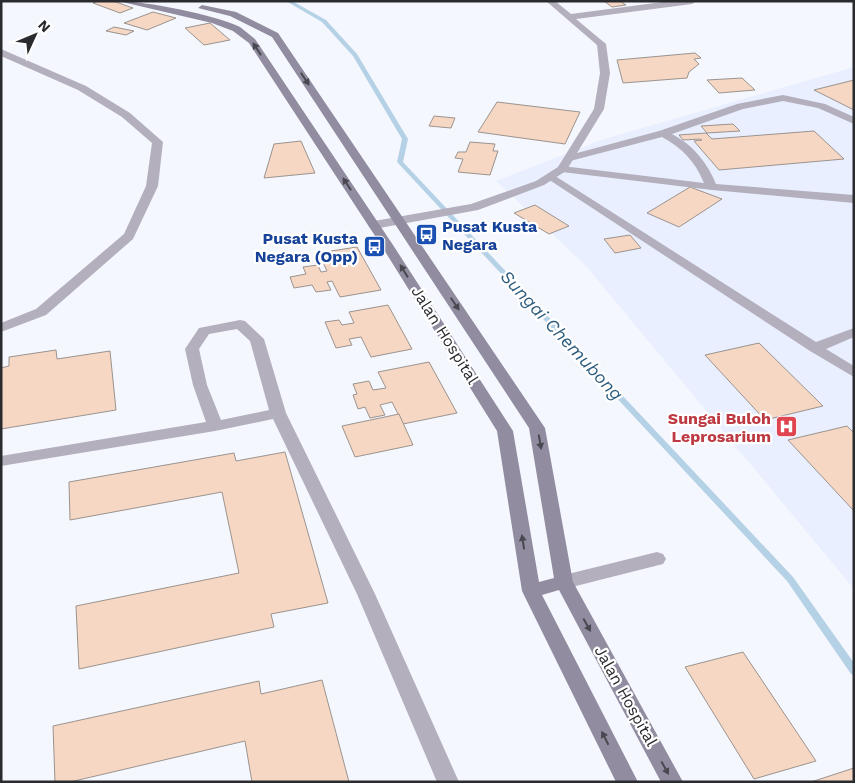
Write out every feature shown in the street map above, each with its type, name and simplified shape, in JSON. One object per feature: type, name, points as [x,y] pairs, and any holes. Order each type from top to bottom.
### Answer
[{"type":"main road","name":"Jalan Hospital","points":[[122,1],[215,21],[236,29],[252,41],[374,225],[505,431],[531,591],[627,782]]},
{"type":"main road","name":"Jalan Hospital","points":[[163,1],[233,14],[275,35],[537,428],[564,582],[672,782]]},
{"type":"main road","points":[[531,591],[564,582]]},
{"type":"street","points":[[374,225],[474,207],[540,183],[557,173],[570,158],[598,110],[606,73],[600,44],[550,1]]},
{"type":"street","points":[[568,17],[692,1]]},
{"type":"street","points":[[1,52],[82,88],[126,115],[158,142],[152,186],[129,236],[42,312],[1,328]]},
{"type":"street","points":[[570,158],[663,133],[741,106],[783,98],[820,106],[854,120]]},
{"type":"street","points":[[663,133],[693,152],[705,169],[712,187]]},
{"type":"street","points":[[557,173],[854,199]]},
{"type":"street","points":[[557,173],[854,373]]},
{"type":"street","points":[[215,426],[200,385],[192,349],[204,331],[240,324],[257,339],[278,413],[366,594],[448,782]]},
{"type":"street","points":[[815,348],[854,332]]},
{"type":"street","points":[[1,461],[215,426],[278,413]]},
{"type":"street","points":[[564,582],[657,559]]},
{"type":"shaded area","name":"Sungai Buloh Leprosarium","points":[[854,67],[854,589],[586,266],[496,181],[601,140]]},
{"type":"building","points":[[113,1],[133,8],[120,13],[93,3]]},
{"type":"building","points":[[604,1],[620,1],[626,5],[612,7]]},
{"type":"building","points":[[153,12],[176,18],[147,30],[124,23]]},
{"type":"building","points":[[210,23],[230,40],[204,45],[185,28]]},
{"type":"building","points":[[114,27],[134,31],[126,35],[106,31]]},
{"type":"building","points":[[695,53],[701,58],[694,59],[699,64],[689,72],[687,78],[623,83],[617,60]]},
{"type":"building","points":[[742,78],[755,90],[719,93],[707,80]]},
{"type":"building","points":[[854,80],[854,110],[814,90]]},
{"type":"building","points":[[497,102],[580,112],[565,144],[478,132]]},
{"type":"building","points":[[434,116],[455,118],[451,128],[429,126]]},
{"type":"building","points":[[733,124],[740,131],[707,133],[701,126]]},
{"type":"building","points":[[814,131],[844,159],[719,170],[694,141],[702,140],[683,140],[679,135],[706,133],[712,139]]},
{"type":"building","points":[[301,141],[315,173],[264,178],[274,144]]},
{"type":"building","points":[[470,142],[495,144],[493,151],[498,151],[490,175],[458,172],[463,159],[455,158],[458,152],[466,152]]},
{"type":"building","points":[[690,187],[722,199],[679,227],[647,213]]},
{"type":"building","points":[[535,205],[569,226],[549,234],[514,213]]},
{"type":"building","points":[[630,235],[641,248],[615,253],[604,239]]},
{"type":"building","points":[[357,247],[381,290],[340,297],[332,281],[327,282],[331,290],[316,292],[312,285],[294,288],[290,277],[306,274],[303,267],[318,265],[321,272],[327,271],[321,258],[334,256],[331,251]]},
{"type":"building","points":[[388,305],[412,349],[371,357],[361,337],[349,339],[352,345],[336,348],[325,322],[339,320],[342,325],[354,323],[349,312]]},
{"type":"building","points":[[759,343],[823,406],[765,420],[705,355]]},
{"type":"building","points":[[56,350],[57,359],[110,351],[116,410],[1,429],[1,368],[9,366],[9,357]]},
{"type":"building","points":[[429,362],[457,413],[403,424],[392,402],[380,405],[385,415],[370,418],[365,407],[358,409],[353,395],[357,394],[353,384],[369,381],[373,390],[386,388],[378,372]]},
{"type":"building","points":[[399,414],[413,445],[355,457],[342,426]]},
{"type":"building","points":[[847,426],[854,433],[854,511],[788,440]]},
{"type":"building","points":[[285,452],[328,603],[271,614],[274,627],[79,669],[76,606],[239,573],[222,492],[70,520],[69,482],[234,453],[236,461]]},
{"type":"building","points":[[743,652],[816,761],[754,779],[685,667]]},
{"type":"building","points":[[322,680],[349,782],[252,782],[245,741],[70,782],[55,782],[53,726],[259,681],[261,694]]},
{"type":"building","points":[[854,768],[854,782],[811,782]]},
{"type":"waterway","name":"Sungai Chemubong","points":[[288,1],[324,21],[355,55],[405,139],[400,162],[790,579],[854,671]]},
{"type":"place","name":"Pusat Kusta Negara","points":[[426,235]]},
{"type":"place","name":"Pusat Kusta Negara (Opp)","points":[[374,247]]},
{"type":"place","name":"Sungai Buloh Leprosarium","points":[[787,427]]}]
